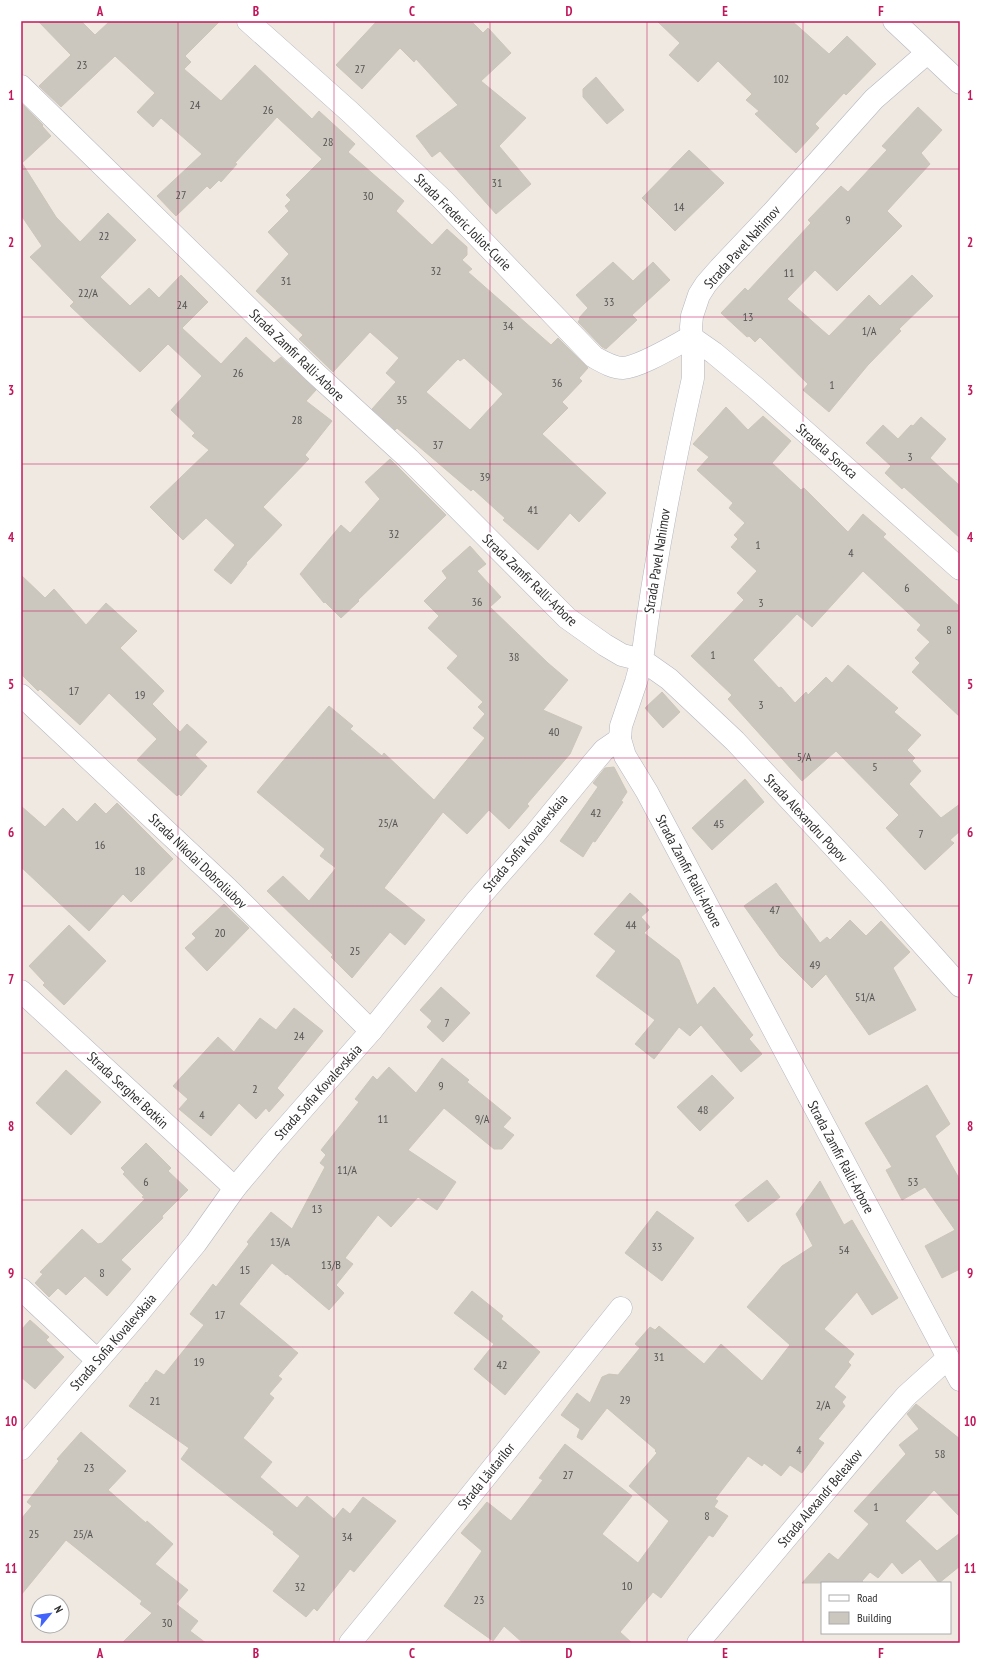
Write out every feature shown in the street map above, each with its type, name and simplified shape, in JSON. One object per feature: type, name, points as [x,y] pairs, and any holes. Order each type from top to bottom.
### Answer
[{"type":"street","name":"Strada Frederic Joliot-Curie","points":[[248,21],[350,112],[442,199],[594,357],[606,364],[622,368],[636,365],[691,337]]},
{"type":"street","points":[[894,21],[960,83]]},
{"type":"street","name":"Strada Pavel Nahimov","points":[[642,660],[651,589],[663,519],[693,378],[691,337],[692,316],[699,295],[720,268],[773,212],[874,99],[927,53]]},
{"type":"street","name":"Strada Zamfir Ralli-Arbore","points":[[21,86],[314,372],[409,460],[567,618],[604,645],[622,655],[642,660],[621,726],[620,739],[625,756],[647,792],[960,1380]]},
{"type":"street","name":"Stradela Sorocа","points":[[691,337],[714,353],[756,388],[960,569]]},
{"type":"street","name":"Strada Alexandru Popov","points":[[642,660],[669,680],[735,741],[875,891],[960,986]]},
{"type":"street","name":"Strada Nikolai Dobroliubov","points":[[21,695],[226,888],[371,1031]]},
{"type":"street","name":"Strada Sofia Kovalevskaia","points":[[21,1449],[137,1315],[196,1243],[235,1188],[285,1128],[371,1031],[477,900],[534,835],[592,763],[604,750],[620,739]]},
{"type":"street","name":"Strada Serghei Botkin","points":[[21,991],[235,1188]]},
{"type":"street","points":[[21,1288],[97,1360]]},
{"type":"street","name":"Strada Lăutarilor","points":[[350,1643],[621,1308]]},
{"type":"street","name":"Strada Alexandr Beleakov","points":[[698,1643],[906,1396],[948,1358]]},
{"type":"building","points":[[38,21],[81,21],[95,35],[110,21],[220,21],[185,56],[191,62],[184,69],[221,101],[255,65],[312,119],[319,111],[355,144],[348,152],[404,201],[396,211],[432,245],[447,229],[467,247],[467,255],[462,260],[472,269],[468,272],[551,345],[558,338],[588,368],[579,378],[582,381],[562,402],[568,408],[542,434],[606,493],[579,522],[570,513],[538,550],[503,520],[505,518],[473,489],[471,491],[397,428],[395,430],[372,409],[396,382],[386,373],[399,358],[370,332],[333,372],[299,339],[303,335],[256,291],[289,254],[268,232],[289,211],[285,206],[291,200],[286,195],[322,159],[277,117],[235,163],[237,164],[221,182],[219,180],[210,189],[207,186],[176,216],[157,196],[202,154],[161,118],[153,127],[137,112],[155,93],[115,56],[61,107],[39,86],[71,55]],"holes":[[[464,358],[503,394],[470,430],[426,392],[458,359],[460,361]]]},
{"type":"building","points":[[377,21],[471,21],[483,33],[488,28],[511,53],[481,81],[526,118],[499,146],[531,184],[496,214],[440,151],[432,157],[416,136],[458,105],[416,59],[414,62],[400,48],[362,89],[336,65]]},
{"type":"building","points":[[657,21],[792,21],[829,54],[847,36],[876,64],[846,95],[844,93],[815,124],[819,128],[796,153],[755,114],[759,111],[746,100],[752,94],[718,61],[698,82],[669,55],[680,43]]},
{"type":"building","points":[[596,77],[624,110],[607,124],[583,97],[583,89]]},
{"type":"building","points":[[21,103],[43,125],[42,126],[51,136],[22,163],[56,217],[80,242],[108,213],[136,240],[100,277],[130,306],[149,288],[159,298],[181,275],[208,302],[182,328],[221,364],[246,337],[274,363],[281,357],[316,390],[306,401],[332,421],[305,455],[309,459],[263,507],[282,525],[246,563],[247,564],[231,584],[214,570],[235,545],[206,518],[183,540],[150,507],[209,450],[192,436],[195,433],[171,410],[202,376],[168,344],[140,372],[70,306],[74,302],[30,257],[42,246],[21,215]]},
{"type":"building","points":[[918,107],[942,130],[921,153],[930,164],[887,211],[902,226],[837,291],[815,270],[787,299],[829,336],[869,295],[880,306],[912,275],[933,296],[899,329],[901,331],[868,365],[829,412],[803,390],[808,384],[760,337],[755,342],[749,336],[747,337],[721,313],[745,288],[748,291],[811,223],[808,220],[841,186],[848,192],[887,150],[882,146]]},
{"type":"building","points":[[689,150],[724,183],[675,231],[642,198]]},
{"type":"building","points":[[613,262],[633,281],[653,262],[670,280],[632,315],[637,320],[606,349],[602,347],[578,322],[580,319],[579,318],[588,308],[576,295]]},
{"type":"building","points":[[726,407],[748,430],[763,416],[791,441],[772,463],[801,490],[804,488],[848,532],[863,514],[886,534],[883,537],[960,607],[960,717],[912,672],[920,663],[915,658],[930,642],[917,630],[921,625],[863,571],[812,627],[797,614],[753,660],[795,703],[806,692],[808,695],[826,677],[832,683],[848,665],[898,708],[894,712],[921,735],[907,750],[915,758],[912,761],[921,771],[909,784],[941,818],[960,804],[960,831],[950,840],[954,843],[925,870],[886,828],[899,815],[836,751],[802,781],[728,699],[732,695],[691,656],[744,600],[737,593],[757,571],[731,547],[738,539],[734,535],[745,523],[729,508],[733,503],[697,470],[709,457],[693,444]]},
{"type":"building","points":[[921,417],[946,439],[930,458],[960,486],[960,538],[904,487],[902,489],[885,473],[891,466],[866,443],[883,425],[898,439]]},
{"type":"building","points":[[390,459],[446,515],[341,618],[325,602],[324,603],[300,574],[341,525],[350,533],[380,499],[365,482]]},
{"type":"building","points":[[470,546],[486,564],[477,571],[501,597],[490,607],[548,663],[568,680],[543,710],[582,727],[570,754],[527,804],[529,806],[509,829],[489,810],[467,834],[443,812],[384,888],[425,920],[405,945],[390,932],[352,978],[331,957],[333,955],[267,891],[283,876],[309,901],[336,868],[320,856],[325,849],[257,792],[329,706],[353,726],[350,729],[382,756],[384,753],[434,800],[485,738],[473,728],[485,714],[478,707],[483,702],[447,668],[458,656],[428,628],[439,616],[424,601],[447,578],[442,571]]},
{"type":"building","points":[[21,575],[45,598],[54,589],[86,625],[106,603],[137,631],[120,648],[164,691],[152,704],[180,732],[187,724],[207,742],[195,755],[207,766],[181,796],[179,794],[177,796],[137,760],[157,739],[109,693],[80,725],[40,689],[38,691],[21,674]]},
{"type":"building","points":[[662,692],[680,712],[663,728],[645,708]]},
{"type":"building","points":[[614,767],[627,792],[621,801],[623,802],[595,842],[593,841],[583,857],[560,841],[598,787],[593,783],[605,768]]},
{"type":"building","points":[[745,779],[764,802],[712,850],[692,828]]},
{"type":"building","points":[[95,803],[106,814],[117,803],[173,859],[131,902],[123,894],[89,931],[21,867],[21,806],[45,827],[63,808],[77,822]]},
{"type":"building","points":[[776,883],[820,943],[827,937],[830,940],[850,920],[866,936],[881,921],[910,952],[893,968],[916,1010],[869,1035],[826,974],[812,988],[780,956],[744,906]]},
{"type":"building","points":[[630,893],[649,910],[641,917],[650,927],[644,933],[679,960],[697,1005],[714,987],[753,1035],[749,1039],[762,1054],[741,1072],[701,1025],[690,1036],[679,1027],[654,1059],[635,1044],[655,1020],[596,976],[616,951],[594,934]]},
{"type":"building","points":[[224,904],[249,928],[207,971],[185,948],[196,938],[192,934]]},
{"type":"building","points":[[69,925],[106,961],[64,1005],[43,985],[45,983],[29,966]]},
{"type":"building","points":[[441,987],[470,1013],[443,1042],[427,1027],[432,1021],[420,1010]]},
{"type":"building","points":[[294,1008],[323,1031],[277,1088],[284,1095],[269,1112],[266,1108],[256,1119],[239,1103],[211,1136],[179,1109],[188,1099],[173,1086],[218,1037],[234,1052],[260,1018],[276,1030]]},
{"type":"building","points":[[442,1058],[469,1080],[467,1082],[511,1118],[503,1127],[514,1135],[502,1149],[494,1149],[444,1108],[408,1150],[456,1182],[437,1210],[418,1197],[391,1227],[378,1215],[345,1258],[353,1264],[336,1285],[344,1293],[329,1310],[272,1263],[239,1304],[298,1353],[278,1376],[282,1379],[269,1394],[274,1398],[243,1438],[272,1462],[260,1477],[297,1508],[307,1496],[334,1519],[343,1508],[350,1514],[363,1497],[396,1521],[354,1572],[350,1569],[317,1611],[314,1608],[306,1617],[273,1591],[300,1556],[273,1534],[274,1532],[181,1459],[189,1448],[129,1406],[156,1370],[164,1375],[204,1325],[190,1314],[213,1284],[216,1287],[249,1244],[247,1242],[271,1212],[292,1229],[325,1167],[320,1163],[326,1155],[321,1150],[359,1102],[355,1099],[373,1076],[377,1080],[389,1067],[416,1093]]},
{"type":"building","points":[[66,1070],[101,1102],[71,1135],[36,1103]]},
{"type":"building","points":[[712,1075],[734,1098],[700,1131],[677,1107]]},
{"type":"building","points":[[927,1085],[950,1124],[935,1136],[960,1180],[960,1269],[942,1278],[925,1246],[955,1230],[925,1187],[902,1200],[886,1170],[892,1167],[865,1123]]},
{"type":"building","points":[[146,1143],[171,1168],[168,1171],[188,1190],[162,1216],[163,1218],[121,1260],[131,1269],[107,1296],[85,1276],[66,1295],[58,1288],[49,1297],[35,1283],[43,1274],[40,1272],[82,1229],[98,1244],[102,1243],[145,1199],[142,1197],[144,1196],[123,1174],[125,1172],[121,1168]]},
{"type":"building","points":[[767,1180],[780,1197],[748,1222],[735,1205]]},
{"type":"building","points":[[820,1181],[844,1225],[852,1220],[898,1298],[872,1315],[857,1292],[824,1329],[854,1354],[848,1362],[851,1365],[834,1387],[846,1397],[842,1402],[845,1406],[818,1439],[824,1443],[802,1473],[790,1465],[781,1476],[764,1463],[762,1466],[748,1456],[715,1499],[718,1501],[714,1507],[728,1516],[713,1537],[709,1535],[661,1598],[653,1592],[620,1632],[632,1643],[523,1643],[504,1626],[493,1641],[444,1606],[482,1551],[461,1533],[487,1502],[511,1521],[543,1480],[539,1478],[565,1444],[632,1496],[602,1534],[638,1563],[669,1521],[629,1486],[657,1453],[655,1451],[656,1450],[607,1408],[582,1440],[577,1437],[580,1429],[561,1415],[577,1393],[590,1403],[602,1377],[609,1374],[618,1375],[640,1348],[635,1344],[650,1327],[655,1330],[659,1326],[704,1364],[721,1344],[762,1381],[790,1345],[747,1307],[782,1266],[813,1246],[796,1214]]},
{"type":"building","points":[[657,1211],[694,1238],[662,1281],[625,1253]]},
{"type":"building","points":[[472,1291],[503,1316],[501,1319],[540,1352],[505,1395],[474,1369],[494,1344],[454,1313]]},
{"type":"building","points":[[30,1320],[49,1337],[46,1340],[64,1357],[35,1389],[21,1377],[21,1330]]},
{"type":"building","points":[[916,1404],[960,1439],[960,1517],[934,1490],[905,1521],[937,1551],[960,1533],[960,1566],[940,1582],[938,1582],[920,1559],[902,1574],[892,1562],[878,1578],[870,1572],[862,1581],[863,1582],[802,1583],[829,1553],[838,1560],[869,1524],[854,1511],[906,1454],[899,1445],[919,1429],[907,1414]]},
{"type":"building","points":[[81,1432],[126,1471],[108,1490],[173,1544],[155,1564],[188,1590],[176,1604],[198,1621],[190,1631],[206,1643],[122,1643],[152,1613],[140,1604],[142,1601],[66,1540],[21,1595],[21,1519],[32,1506],[27,1502],[59,1461],[57,1459]]}]
